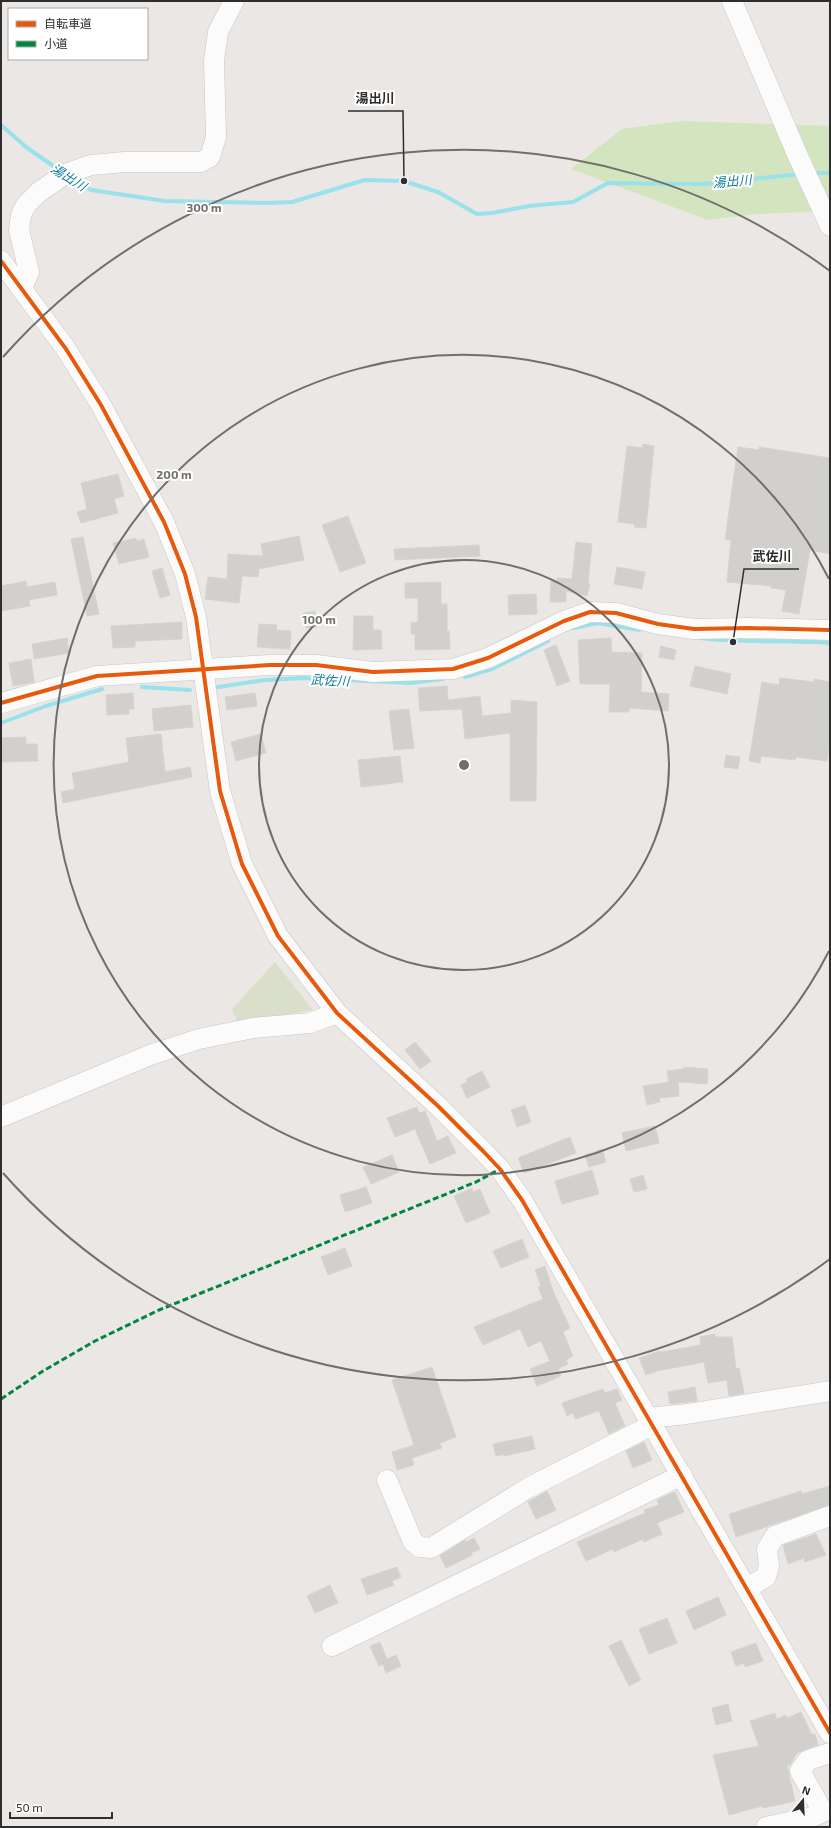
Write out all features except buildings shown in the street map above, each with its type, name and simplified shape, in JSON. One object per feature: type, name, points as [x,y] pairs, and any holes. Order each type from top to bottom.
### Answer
[{"type":"street","points":[[22,288],[29,272],[19,230],[21,215],[26,205],[39,192],[65,174],[91,165],[125,162],[201,162],[210,157],[216,138],[214,61],[218,32],[234,1]]},
{"type":"street","points":[[732,1],[797,154],[830,226]]},
{"type":"street","points":[[1,261],[66,349],[101,405],[164,522],[185,574],[196,617],[220,791],[242,864],[278,936],[337,1013],[438,1106],[500,1169],[522,1200],[830,1732]]},
{"type":"street","points":[[1,703],[97,676],[270,665],[316,665],[373,672],[454,669],[488,658],[564,621],[590,612],[616,613],[658,624],[694,629],[748,628],[830,630]]},
{"type":"street","points":[[1,1117],[150,1055],[199,1039],[253,1028],[310,1023],[337,1013]]},
{"type":"street","points":[[387,1480],[413,1542],[420,1547],[431,1548],[528,1488],[650,1422],[687,1414],[830,1391]]},
{"type":"street","points":[[332,1646],[682,1476]]},
{"type":"street","points":[[747,1588],[766,1577],[769,1566],[767,1549],[775,1536],[830,1516]]},
{"type":"street","points":[[766,1827],[812,1817],[826,1812],[800,1771],[808,1760],[830,1753]]},
{"type":"green space","points":[[681,121],[830,126],[830,211],[757,214],[708,220],[571,169],[622,129]]},
{"type":"green space","points":[[275,962],[313,1010],[238,1023],[232,1009]]},
{"type":"waterway","name":"湯出川","points":[[1,125],[26,147],[59,170]]},
{"type":"waterway","name":"湯出川","points":[[812,173],[830,173]]},
{"type":"waterway","name":"湯出川","points":[[72,178],[91,190],[165,201],[267,203],[292,202],[365,180],[404,181],[438,192],[477,214],[492,213],[529,206],[573,202],[608,183],[703,184],[800,174]]},
{"type":"waterway","name":"武佐川","points":[[573,628],[598,623],[639,630]]},
{"type":"waterway","name":"武佐川","points":[[699,638],[830,643]]},
{"type":"waterway","name":"武佐川","points":[[465,677],[492,669],[548,641]]},
{"type":"waterway","name":"武佐川","points":[[218,687],[265,680],[303,678],[410,683],[443,679]]},
{"type":"waterway","name":"武佐川","points":[[142,687],[190,690]]},
{"type":"waterway","name":"武佐川","points":[[1,723],[46,706],[102,689]]},
{"type":"marked path","points":[[1,1399],[43,1371],[95,1341],[159,1310],[476,1182],[500,1169]]},
{"type":"cycle path","points":[[1,261],[66,349],[101,405],[164,522],[185,574],[196,617],[220,791],[242,864],[278,936],[337,1013],[438,1106],[483,1151],[500,1169],[522,1200],[830,1733]]},
{"type":"cycle path","points":[[1,703],[97,676],[270,665],[316,665],[373,672],[453,669],[488,658],[564,621],[590,612],[616,613],[658,624],[694,629],[748,628],[830,630]]},
{"type":"place","name":"湯出川","points":[[404,181]]},
{"type":"place","name":"武佐川","points":[[733,642]]}]
